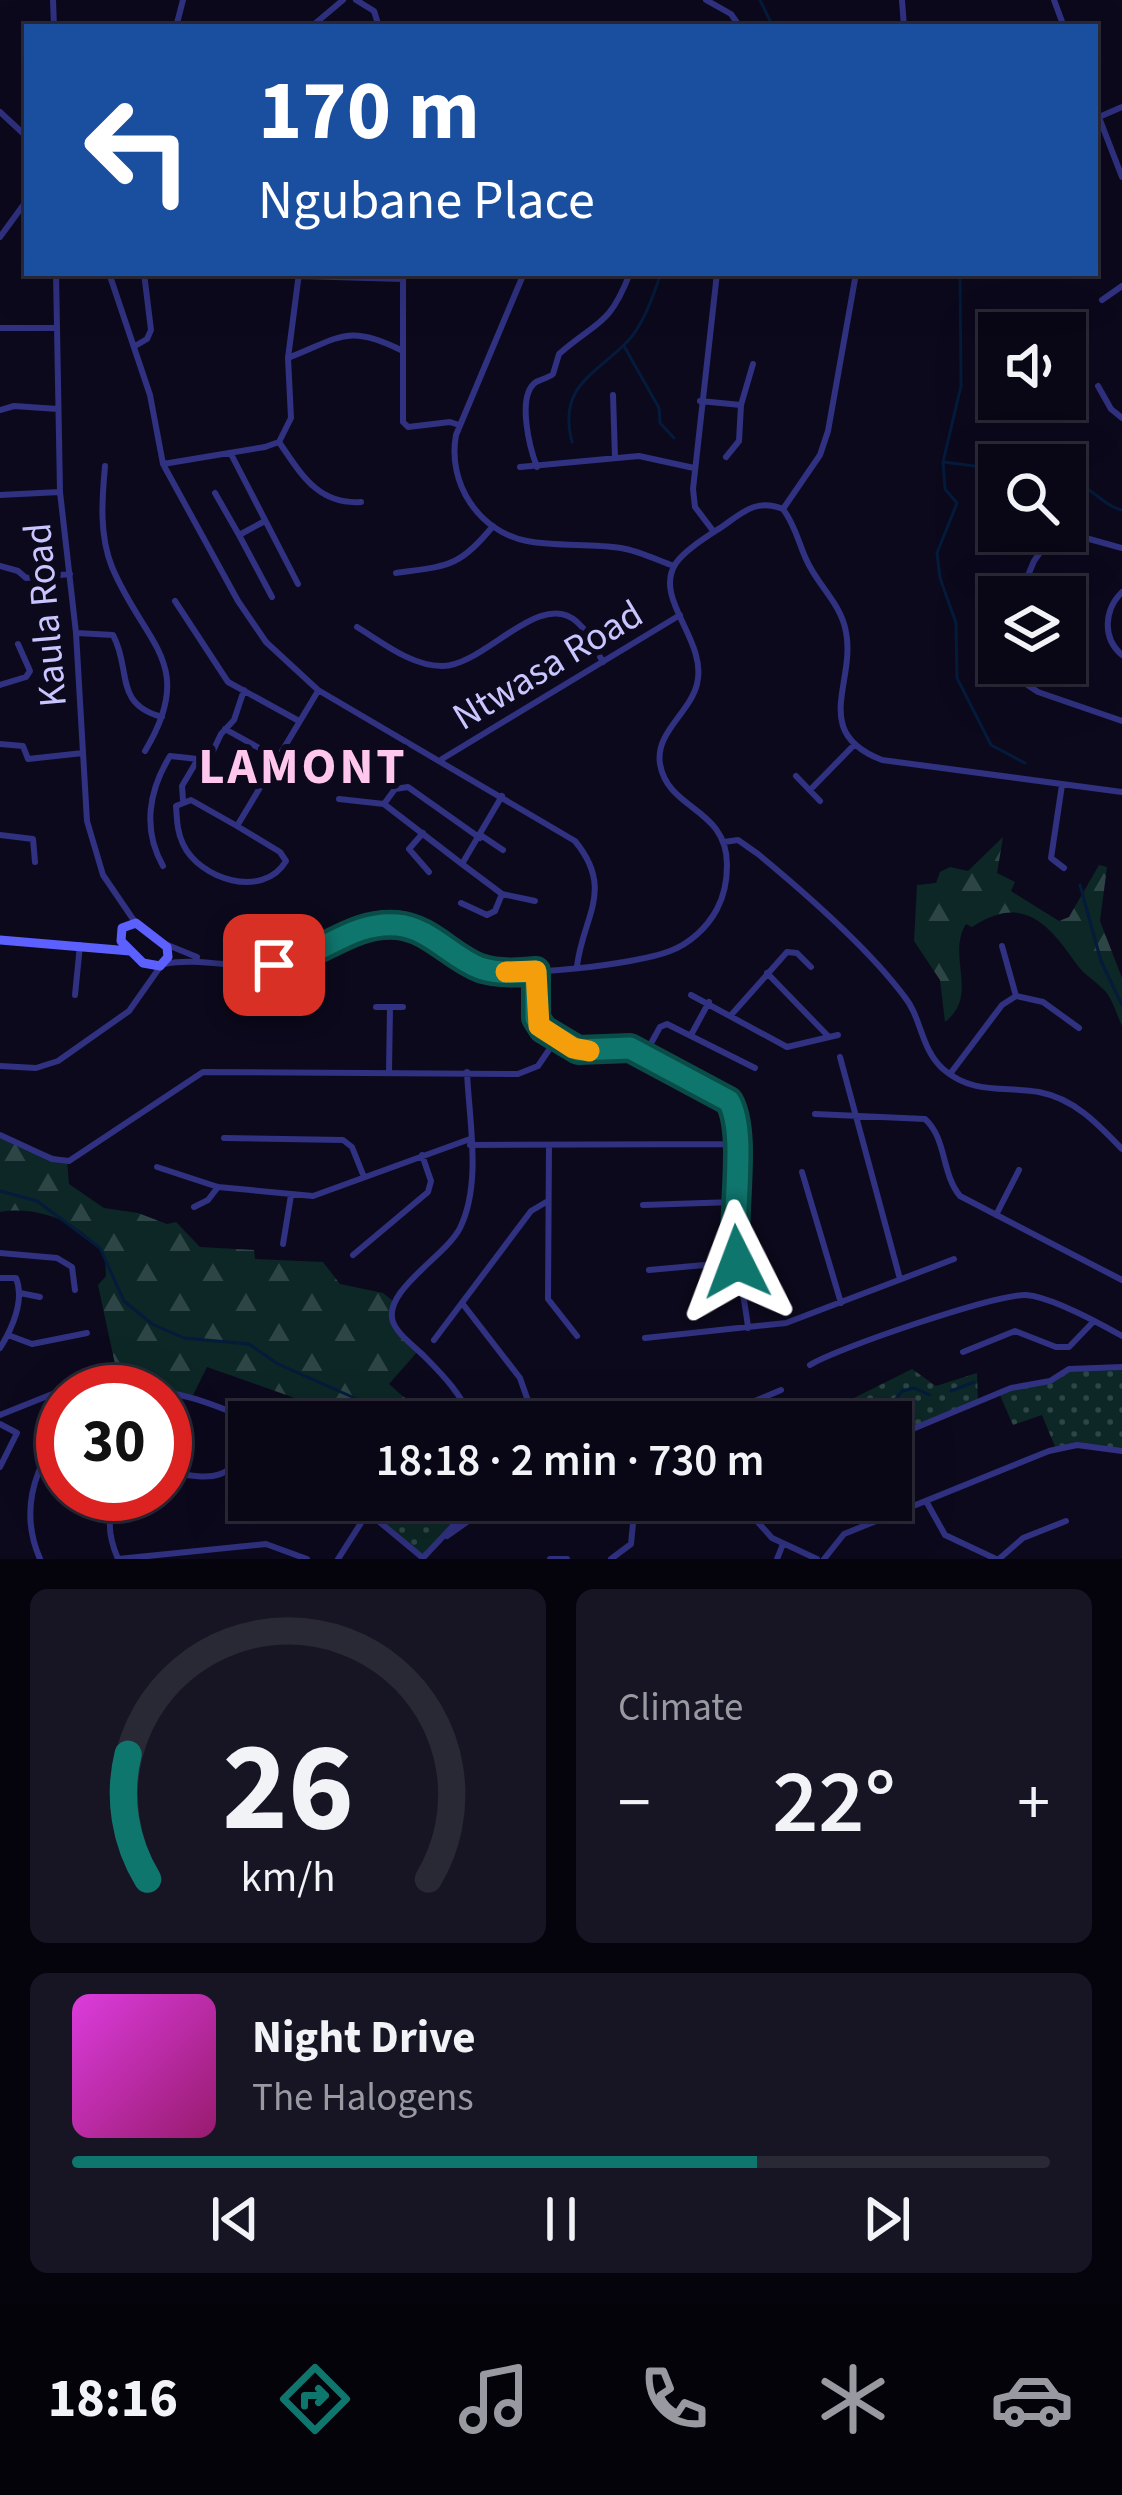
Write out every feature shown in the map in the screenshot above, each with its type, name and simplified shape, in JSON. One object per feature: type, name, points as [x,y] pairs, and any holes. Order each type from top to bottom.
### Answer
[{"type":"street","points":[[314,24],[343,0]]},
{"type":"street","points":[[356,0],[374,11],[378,24]]},
{"type":"street","points":[[706,0],[731,14],[738,24]]},
{"type":"street","points":[[1122,106],[1099,117],[1122,177]]},
{"type":"street","points":[[0,112],[24,134]]},
{"type":"street","points":[[0,238],[24,204]]},
{"type":"street","name":"Kaula Road","points":[[56,276],[60,492],[90,833],[99,866],[136,923]]},
{"type":"street","points":[[110,276],[151,395],[164,464],[252,624],[279,657],[318,690],[569,836],[589,861],[596,898],[578,945],[577,966]]},
{"type":"street","points":[[135,346],[151,330],[144,276]]},
{"type":"street","points":[[164,464],[279,442],[291,418],[288,358],[299,276]]},
{"type":"street","points":[[403,276],[400,417],[404,425],[459,425]]},
{"type":"street","points":[[523,276],[459,425],[454,446],[459,482],[470,503],[493,526],[527,541],[624,548],[674,566]]},
{"type":"street","points":[[537,467],[527,435],[530,390],[554,374],[559,354],[598,328],[622,295],[629,276]]},
{"type":"street","points":[[714,532],[695,507],[694,468],[717,276]]},
{"type":"street","points":[[783,508],[820,455],[827,435],[855,279]]},
{"type":"street","points":[[1102,300],[1122,286]]},
{"type":"street","points":[[0,328],[57,328]]},
{"type":"street","points":[[288,358],[358,333],[401,350]]},
{"type":"street","points":[[726,458],[739,441],[741,405],[753,364]]},
{"type":"street","points":[[1098,386],[1122,418]]},
{"type":"street","points":[[613,395],[615,457]]},
{"type":"street","points":[[700,401],[741,405]]},
{"type":"street","points":[[0,410],[58,409]]},
{"type":"street","points":[[279,442],[315,490],[337,500],[361,502]]},
{"type":"street","points":[[231,454],[298,584]]},
{"type":"street","points":[[520,467],[639,456],[694,468]]},
{"type":"street","points":[[105,466],[101,510],[108,554],[161,655],[170,692],[145,751]]},
{"type":"street","points":[[0,495],[60,492]]},
{"type":"street","points":[[215,493],[272,597]]},
{"type":"street","points":[[143,963],[284,964],[353,930],[388,925],[420,930],[482,968],[536,971],[656,956],[692,938],[719,906],[726,878],[724,842],[715,824],[673,790],[660,768],[664,737],[688,706],[697,683],[697,650],[670,592],[674,566],[755,505],[783,508]]},
{"type":"street","points":[[783,508],[807,562],[843,620],[848,656],[840,713],[854,745],[882,760],[1122,792]]},
{"type":"street","points":[[239,535],[263,522]]},
{"type":"street","points":[[396,573],[466,558],[493,526]]},
{"type":"street","points":[[1030,576],[1048,540],[1075,535],[1122,548]]},
{"type":"street","points":[[0,566],[26,578],[70,574]]},
{"type":"street","points":[[1122,592],[1108,618],[1109,638],[1122,655]]},
{"type":"street","points":[[175,601],[228,682],[299,721]]},
{"type":"street","points":[[357,627],[419,662],[444,666],[466,660],[541,615],[558,613],[577,621],[603,662]]},
{"type":"street","name":"Ntwasa Road","points":[[441,760],[680,615]]},
{"type":"street","points":[[76,633],[112,635],[131,698],[142,711],[162,717]]},
{"type":"street","points":[[0,685],[30,671],[18,644]]},
{"type":"street","points":[[1026,684],[1122,721]]},
{"type":"street","points":[[163,866],[149,820],[154,784],[170,756],[198,759],[212,753],[233,720],[244,690]]},
{"type":"street","points":[[237,826],[318,690]]},
{"type":"street","points":[[225,729],[277,758]]},
{"type":"street","name":"Kaula Road","points":[[0,744],[23,746],[28,759],[83,753]]},
{"type":"street","points":[[810,790],[854,745]]},
{"type":"street","points":[[183,800],[182,786],[198,759]]},
{"type":"street","points":[[796,776],[820,801]]},
{"type":"street","points":[[1062,784],[1052,857],[1064,868]]},
{"type":"street","points":[[384,804],[395,789],[408,787],[503,850]]},
{"type":"street","points":[[463,864],[502,796]]},
{"type":"street","points":[[339,799],[384,804],[502,894],[535,901]]},
{"type":"street","points":[[183,800],[237,826],[285,857],[280,870],[247,882],[210,874],[183,845],[176,806],[183,800]]},
{"type":"street","points":[[423,833],[409,849],[429,872]]},
{"type":"street","points":[[0,835],[33,839],[35,862]]},
{"type":"street","points":[[724,842],[738,840],[758,854],[892,981],[911,1006],[928,1049],[950,1074],[977,1088],[1059,1099],[1083,1111],[1122,1149]]},
{"type":"street","points":[[461,903],[487,915],[495,911],[502,894]]},
{"type":"street","name":"Kaula Road","points":[[118,901],[121,930]]},
{"type":"street","points":[[95,947],[136,923],[163,942],[206,960]]},
{"type":"street","points":[[121,930],[130,951],[143,963],[144,991]]},
{"type":"street","points":[[0,940],[130,951]]},
{"type":"street","points":[[0,1066],[36,1068],[58,1061],[129,1011],[162,965],[168,952],[163,942]]},
{"type":"street","points":[[75,995],[80,945]]},
{"type":"street","points":[[1002,946],[1016,996]]},
{"type":"street","points":[[732,1014],[790,951],[811,967]]},
{"type":"street","points":[[536,971],[537,1022],[557,1038],[578,1050],[626,1047],[724,1097],[737,1117],[737,1262],[748,1328]]},
{"type":"street","points":[[691,994],[787,1047],[833,1036],[767,974]]},
{"type":"street","points":[[950,1074],[1002,1005],[1016,996],[1043,1002],[1079,1028]]},
{"type":"street","points":[[692,1035],[709,1002]]},
{"type":"street","points":[[376,1007],[404,1007]]},
{"type":"street","points":[[389,1072],[390,1007]]},
{"type":"street","points":[[644,1056],[664,1024],[754,1069]]},
{"type":"street","points":[[0,1135],[52,1159],[69,1161],[203,1072],[525,1072],[544,1061],[557,1038]]},
{"type":"street","points":[[840,1057],[900,1279]]},
{"type":"street","points":[[462,1401],[396,1328],[392,1310],[396,1295],[448,1246],[460,1228],[471,1186],[467,1072]]},
{"type":"street","points":[[815,1114],[926,1119],[936,1131],[954,1190],[1122,1280]]},
{"type":"street","points":[[224,1138],[343,1140],[352,1147],[364,1177]]},
{"type":"street","points":[[157,1167],[218,1186],[319,1195],[422,1155],[470,1142],[736,1144]]},
{"type":"street","points":[[549,1144],[548,1299],[577,1336]]},
{"type":"street","points":[[353,1255],[428,1192],[431,1181],[422,1155]]},
{"type":"street","points":[[996,1215],[1019,1170]]},
{"type":"street","points":[[802,1172],[841,1303]]},
{"type":"street","points":[[194,1208],[218,1186]]},
{"type":"street","points":[[283,1244],[291,1195]]},
{"type":"street","points":[[434,1340],[531,1210],[548,1201]]},
{"type":"street","points":[[643,1205],[734,1202]]},
{"type":"street","points":[[0,1253],[57,1258],[70,1264],[75,1290]]},
{"type":"street","points":[[645,1338],[795,1321],[954,1258]]},
{"type":"street","points":[[649,1270],[737,1262]]},
{"type":"street","points":[[0,1278],[16,1278],[20,1293],[0,1348]]},
{"type":"street","points":[[20,1293],[40,1297]]},
{"type":"street","points":[[810,1366],[865,1341],[1021,1295],[1045,1300],[1122,1336]]},
{"type":"street","points":[[462,1303],[509,1363],[529,1401]]},
{"type":"street","points":[[963,1352],[1015,1331],[1056,1347],[1069,1347],[1093,1322]]},
{"type":"street","points":[[8,1335],[32,1344],[87,1333]]},
{"type":"street","points":[[912,1429],[1011,1388],[1050,1381],[1069,1369],[1122,1366]]},
{"type":"street","points":[[756,1401],[781,1390]]},
{"type":"street","points":[[0,1415],[36,1401]]},
{"type":"street","points":[[192,1401],[228,1413]]},
{"type":"street","points":[[0,1424],[16,1433],[0,1467]]},
{"type":"street","points":[[755,1521],[783,1544],[820,1559],[844,1534],[1066,1445],[1122,1451]]},
{"type":"street","points":[[192,1477],[221,1474],[228,1468]]},
{"type":"street","points":[[36,1480],[28,1508],[40,1559]]},
{"type":"street","points":[[926,1501],[945,1535],[998,1559],[1023,1538],[1066,1521]]},
{"type":"street","points":[[109,1521],[118,1559],[266,1544],[307,1559]]},
{"type":"street","points":[[338,1559],[362,1521]]},
{"type":"street","points":[[378,1521],[422,1559],[458,1521]]},
{"type":"street","points":[[442,1539],[466,1521]]},
{"type":"street","points":[[611,1559],[631,1544],[633,1521]]},
{"type":"street","points":[[777,1559],[783,1544]]},
{"type":"street","points":[[550,1559],[567,1559]]},
{"type":"green space","points":[[1003,837],[997,873],[1015,882],[1011,891],[1059,921],[1069,917],[1099,865],[1107,867],[1100,921],[1122,978],[1122,1026],[1106,992],[1046,927],[1021,913],[990,917],[972,927],[966,924],[959,949],[960,1000],[945,1022],[940,980],[914,941],[917,885],[936,883],[940,872],[950,867],[968,871]]},
{"type":"green space","points":[[0,1135],[67,1161],[69,1184],[104,1208],[167,1224],[176,1222],[200,1247],[254,1250],[255,1259],[323,1262],[340,1284],[383,1293],[393,1301],[393,1323],[418,1351],[389,1384],[408,1401],[303,1401],[207,1367],[192,1397],[192,1365],[115,1365],[98,1285],[106,1276],[105,1257],[96,1245],[59,1219],[29,1211],[0,1212]]},
{"type":"green space","points":[[1122,1367],[1122,1451],[1089,1446],[1056,1449],[1042,1415],[1013,1425],[999,1393],[1050,1381],[1069,1369]]},
{"type":"green space","points":[[912,1369],[936,1386],[977,1373],[978,1403],[912,1430],[912,1401],[848,1401]]},
{"type":"green space","points":[[384,1521],[468,1521],[423,1558],[382,1524]]},
{"type":"waterway","points":[[760,0],[772,24]]},
{"type":"waterway","points":[[572,442],[569,423],[574,395],[633,335],[660,276]]},
{"type":"waterway","points":[[960,276],[961,386],[943,462],[945,489],[957,503],[937,553],[940,578],[956,623],[957,678],[991,745],[1025,763]]},
{"type":"waterway","points":[[624,346],[659,408],[660,423],[674,438]]},
{"type":"waterway","points":[[943,462],[978,466]]},
{"type":"waterway","points":[[1086,489],[1122,510]]},
{"type":"waterway","points":[[1080,885],[1101,961],[1122,1005]]},
{"type":"waterway","points":[[0,1191],[37,1201],[100,1248],[124,1301],[152,1324],[184,1338],[249,1344],[278,1364],[361,1401]]},
{"type":"waterway","points":[[951,1391],[974,1382]]},
{"type":"waterway","points":[[894,1401],[902,1391],[914,1388],[930,1395]]},
{"type":"slow traffic","points":[[506,972],[536,971],[539,1026],[573,1048],[589,1051]]},
{"type":"district","name":"LAMONT","points":[[303,765]]},
{"type":"route","points":[[274,965],[296,960],[353,930],[388,925],[420,930],[482,968],[536,971],[536,1018],[543,1029],[578,1050],[630,1048],[729,1101],[738,1126],[733,1222],[737,1262]]}]
